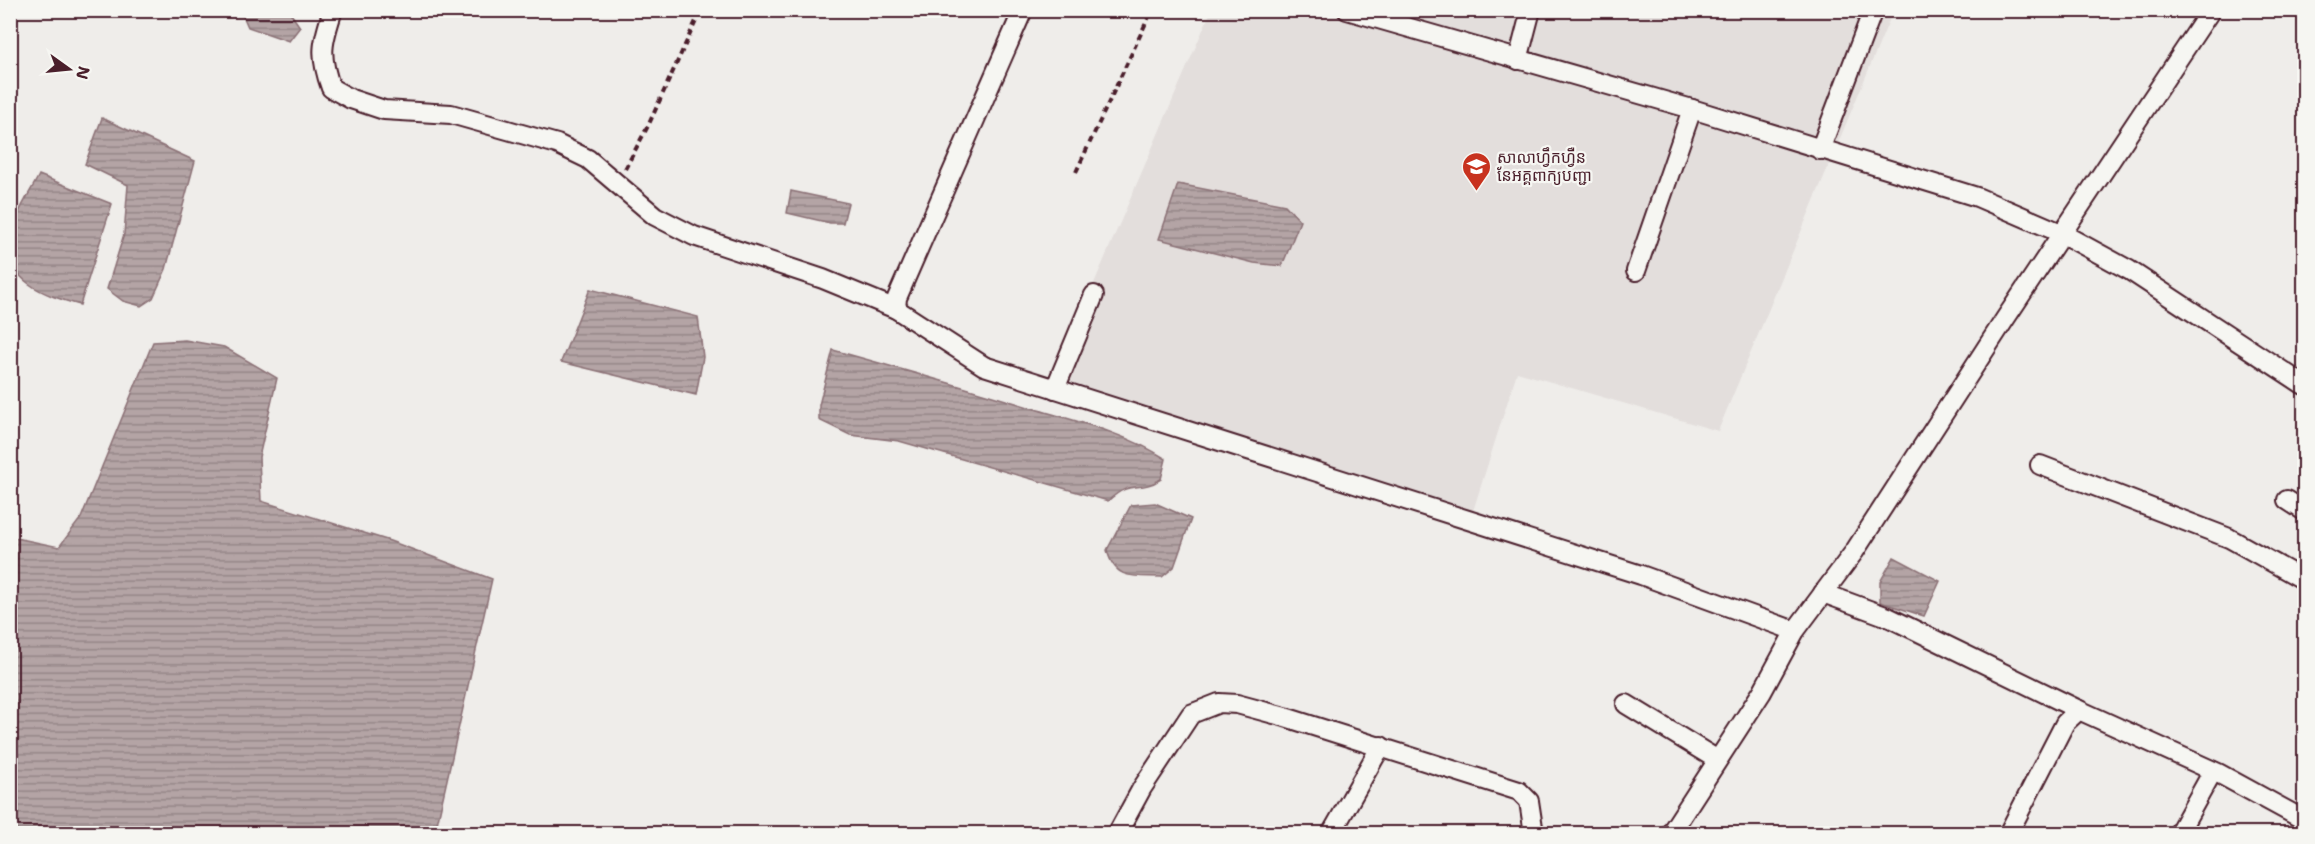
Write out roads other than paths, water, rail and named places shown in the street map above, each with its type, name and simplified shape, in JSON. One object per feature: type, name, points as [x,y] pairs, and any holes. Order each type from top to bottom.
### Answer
[{"type":"street","points":[[333,10],[321,61],[330,88],[351,99],[384,110],[451,114],[557,144],[588,159],[655,216],[694,236],[823,279],[896,309],[984,366],[1641,575],[1795,631]]},
{"type":"street","points":[[896,309],[897,298],[1023,10]]},
{"type":"street","points":[[1347,10],[1692,109],[1977,197],[2061,233],[2129,270],[2304,385]]},
{"type":"street","points":[[1518,60],[1532,10]]},
{"type":"street","points":[[1820,150],[1873,10]]},
{"type":"street","points":[[1670,834],[1716,759],[1762,692],[1795,631],[1854,552],[2061,233],[2211,10]]},
{"type":"street","points":[[1636,271],[1692,109]]},
{"type":"street","points":[[1055,389],[1094,295]]},
{"type":"street","points":[[2040,465],[2229,538],[2304,580]]},
{"type":"street","points":[[2287,500],[2304,511]]},
{"type":"street","points":[[1823,593],[1888,617],[2079,710],[2213,771],[2304,820]]},
{"type":"street","points":[[1117,834],[1142,788],[1191,714],[1219,703],[1237,704],[1381,746],[1520,791],[1529,801],[1534,834]]},
{"type":"street","points":[[1626,704],[1716,759]]},
{"type":"street","points":[[2007,834],[2065,723],[2079,710]]},
{"type":"street","points":[[1331,834],[1381,746]]},
{"type":"street","points":[[2178,834],[2213,771]]},
{"type":"place","name":"សាលាហ្វឹកហ្វឺន នែអគ្គពាក្យបញ្ជា","points":[[1476,192]]}]
